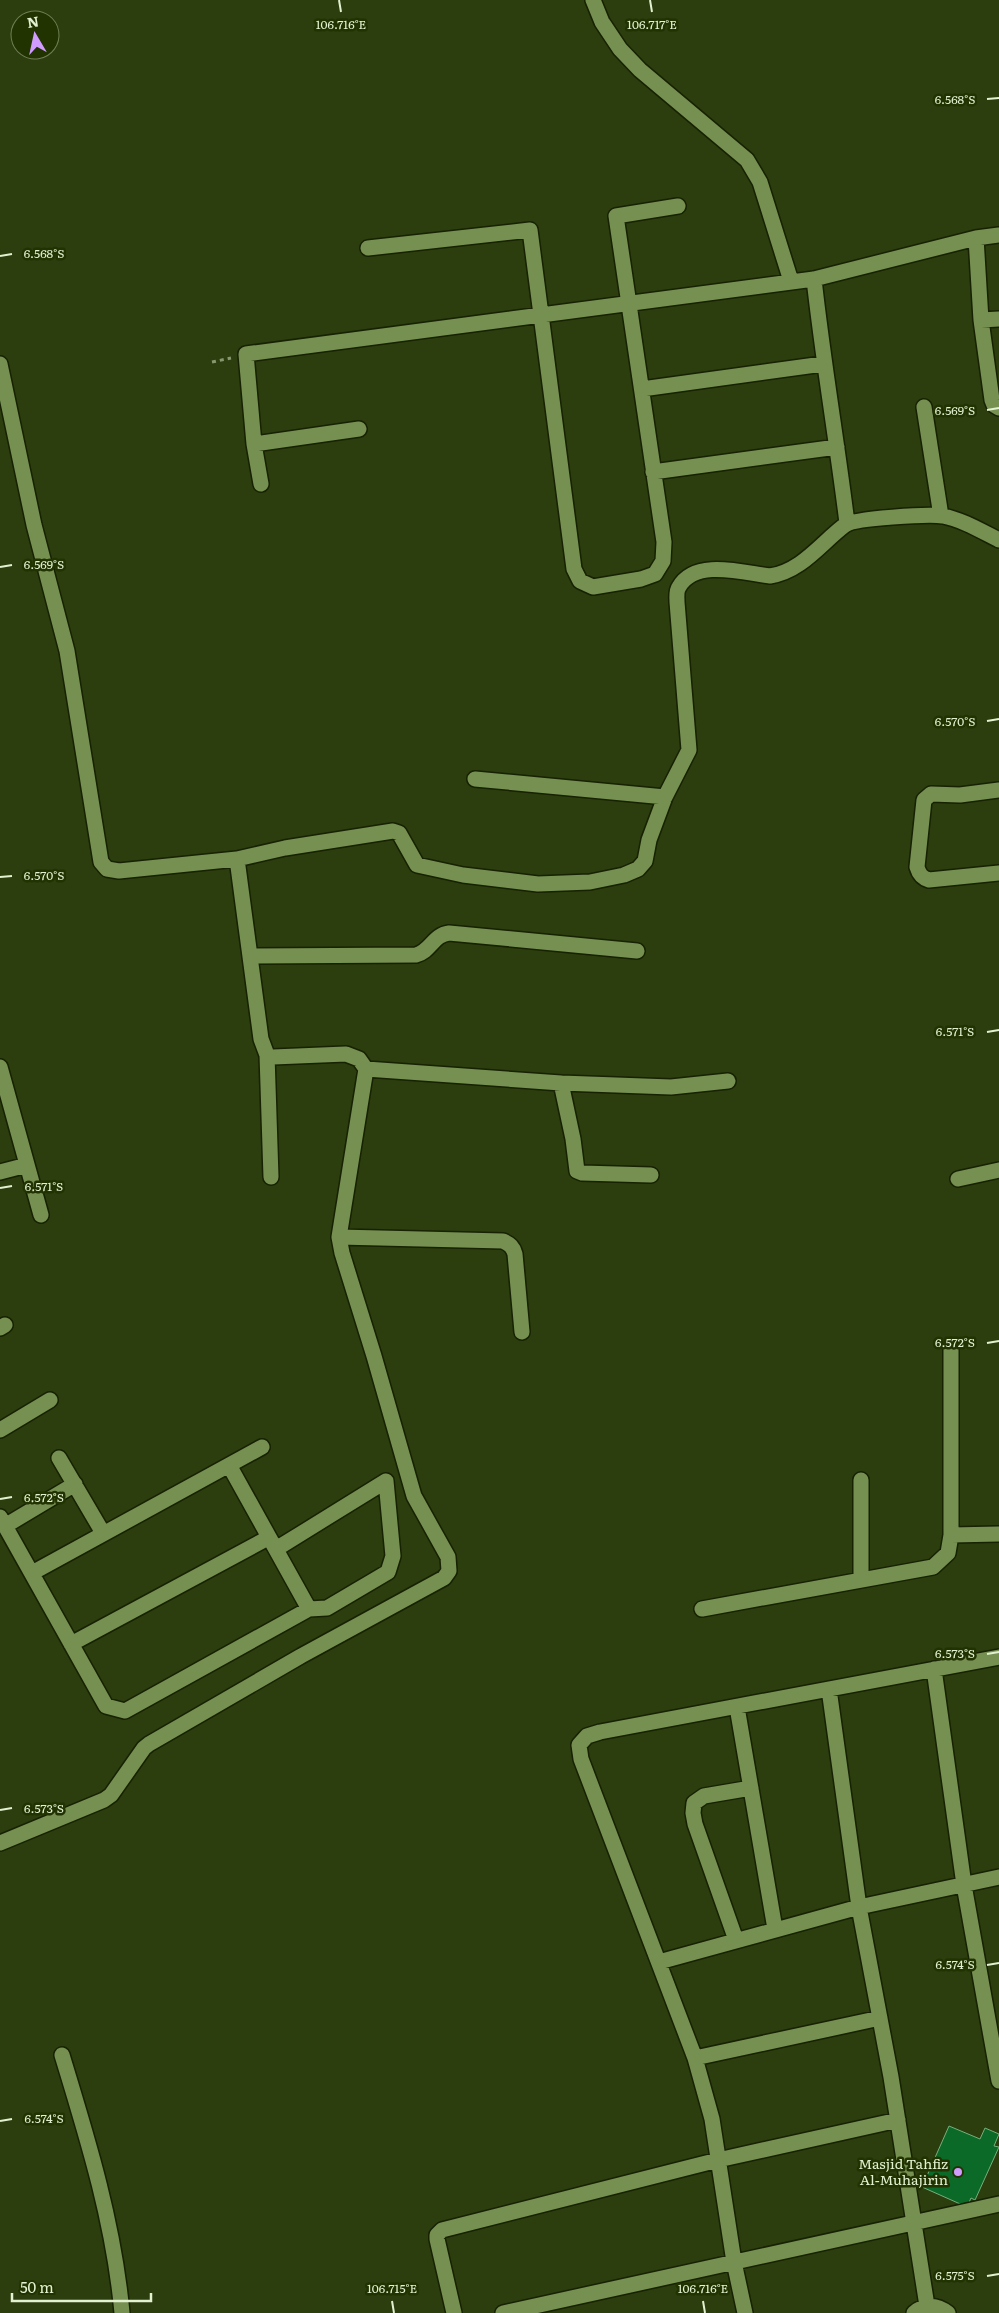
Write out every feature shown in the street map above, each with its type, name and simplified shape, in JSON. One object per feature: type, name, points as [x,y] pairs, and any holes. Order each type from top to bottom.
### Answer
[{"type":"street","points":[[594,0],[602,22],[620,49],[640,70],[747,160],[760,182],[791,282]]},
{"type":"street","points":[[368,248],[530,230],[543,315],[574,569],[580,581],[593,587],[641,579],[654,574],[663,561],[664,542],[616,216],[678,206]]},
{"type":"street","points":[[261,484],[254,444],[246,354],[814,279],[976,238],[999,235]]},
{"type":"street","points":[[976,238],[982,320],[992,400],[999,408]]},
{"type":"street","points":[[814,279],[823,364],[838,447],[847,523]]},
{"type":"street","points":[[982,320],[999,319]]},
{"type":"street","points":[[0,364],[34,525],[67,651],[102,862],[107,869],[119,871],[238,859],[285,848],[394,831],[399,833],[417,865],[422,868],[513,882],[568,884],[590,882],[624,875],[638,868],[645,861],[665,797],[689,750],[677,588],[692,574],[705,570],[770,576],[780,574],[804,561],[847,523],[873,519],[941,516],[976,528],[999,540]]},
{"type":"street","points":[[642,388],[823,364]]},
{"type":"street","points":[[924,407],[941,516]]},
{"type":"street","points":[[254,444],[359,430]]},
{"type":"street","points":[[653,472],[838,447]]},
{"type":"street","points":[[475,779],[665,797]]},
{"type":"street","points":[[999,790],[960,795],[931,794],[924,800],[917,867],[924,878],[929,880],[999,873]]},
{"type":"street","points":[[238,859],[261,1039],[267,1055],[271,1178]]},
{"type":"street","points":[[250,956],[416,955],[428,949],[438,936],[449,933],[637,951]]},
{"type":"street","points":[[0,1843],[104,1800],[111,1795],[148,1744],[301,1656],[444,1578],[449,1570],[448,1557],[414,1496],[374,1356],[344,1262],[339,1237],[366,1069],[359,1059],[346,1054],[273,1057],[267,1055]]},
{"type":"street","points":[[0,1066],[2,1087],[41,1215]]},
{"type":"street","points":[[366,1069],[561,1083],[671,1087],[728,1081]]},
{"type":"street","points":[[561,1083],[573,1139],[577,1171],[582,1173],[651,1175]]},
{"type":"street","points":[[0,1172],[27,1166]]},
{"type":"street","points":[[958,1179],[998,1175]]},
{"type":"street","points":[[339,1237],[509,1243],[514,1248],[515,1254],[522,1332]]},
{"type":"street","points":[[702,1609],[933,1567],[948,1553],[951,1535],[951,1348]]},
{"type":"street","points":[[0,1430],[50,1400]]},
{"type":"street","points":[[32,1573],[262,1447]]},
{"type":"street","points":[[59,1458],[103,1533]]},
{"type":"street","points":[[229,1465],[309,1609]]},
{"type":"street","points":[[861,1480],[862,1580]]},
{"type":"street","points":[[71,1644],[272,1543],[386,1481],[393,1556],[388,1572],[328,1608],[309,1609],[126,1711],[106,1706],[71,1644],[32,1573],[2,1521],[75,1484]]},
{"type":"street","points":[[951,1535],[999,1534]]},
{"type":"street","points":[[745,2313],[734,2262],[712,2119],[695,2058],[581,1758],[579,1745],[587,1736],[600,1732],[999,1657]]},
{"type":"street","points":[[934,1669],[964,1885],[999,2082]]},
{"type":"street","points":[[829,1689],[859,1908],[898,2120],[914,2221],[921,2309],[938,2307],[948,2313]]},
{"type":"street","points":[[737,1707],[775,1930]]},
{"type":"street","points":[[736,1940],[695,1824],[693,1812],[694,1803],[704,1796],[752,1788]]},
{"type":"street","points":[[659,1962],[859,1908],[999,1877]]},
{"type":"street","points":[[695,2058],[880,2018]]},
{"type":"street","points":[[62,2055],[92,2153],[116,2256],[122,2313]]},
{"type":"street","points":[[454,2313],[437,2239],[439,2231],[718,2160],[898,2120]]},
{"type":"street","points":[[504,2313],[914,2221],[999,2204]]},
{"type":"building","name":"Masjid Tahfiz Al-Muhajirin","points":[[949,2126],[980,2139],[985,2128],[999,2134],[994,2146],[999,2147],[975,2200],[971,2198],[967,2207],[922,2187]]},
{"type":"place","name":"Masjid Tahfiz Al-Muhajirin","points":[[958,2172]]}]
